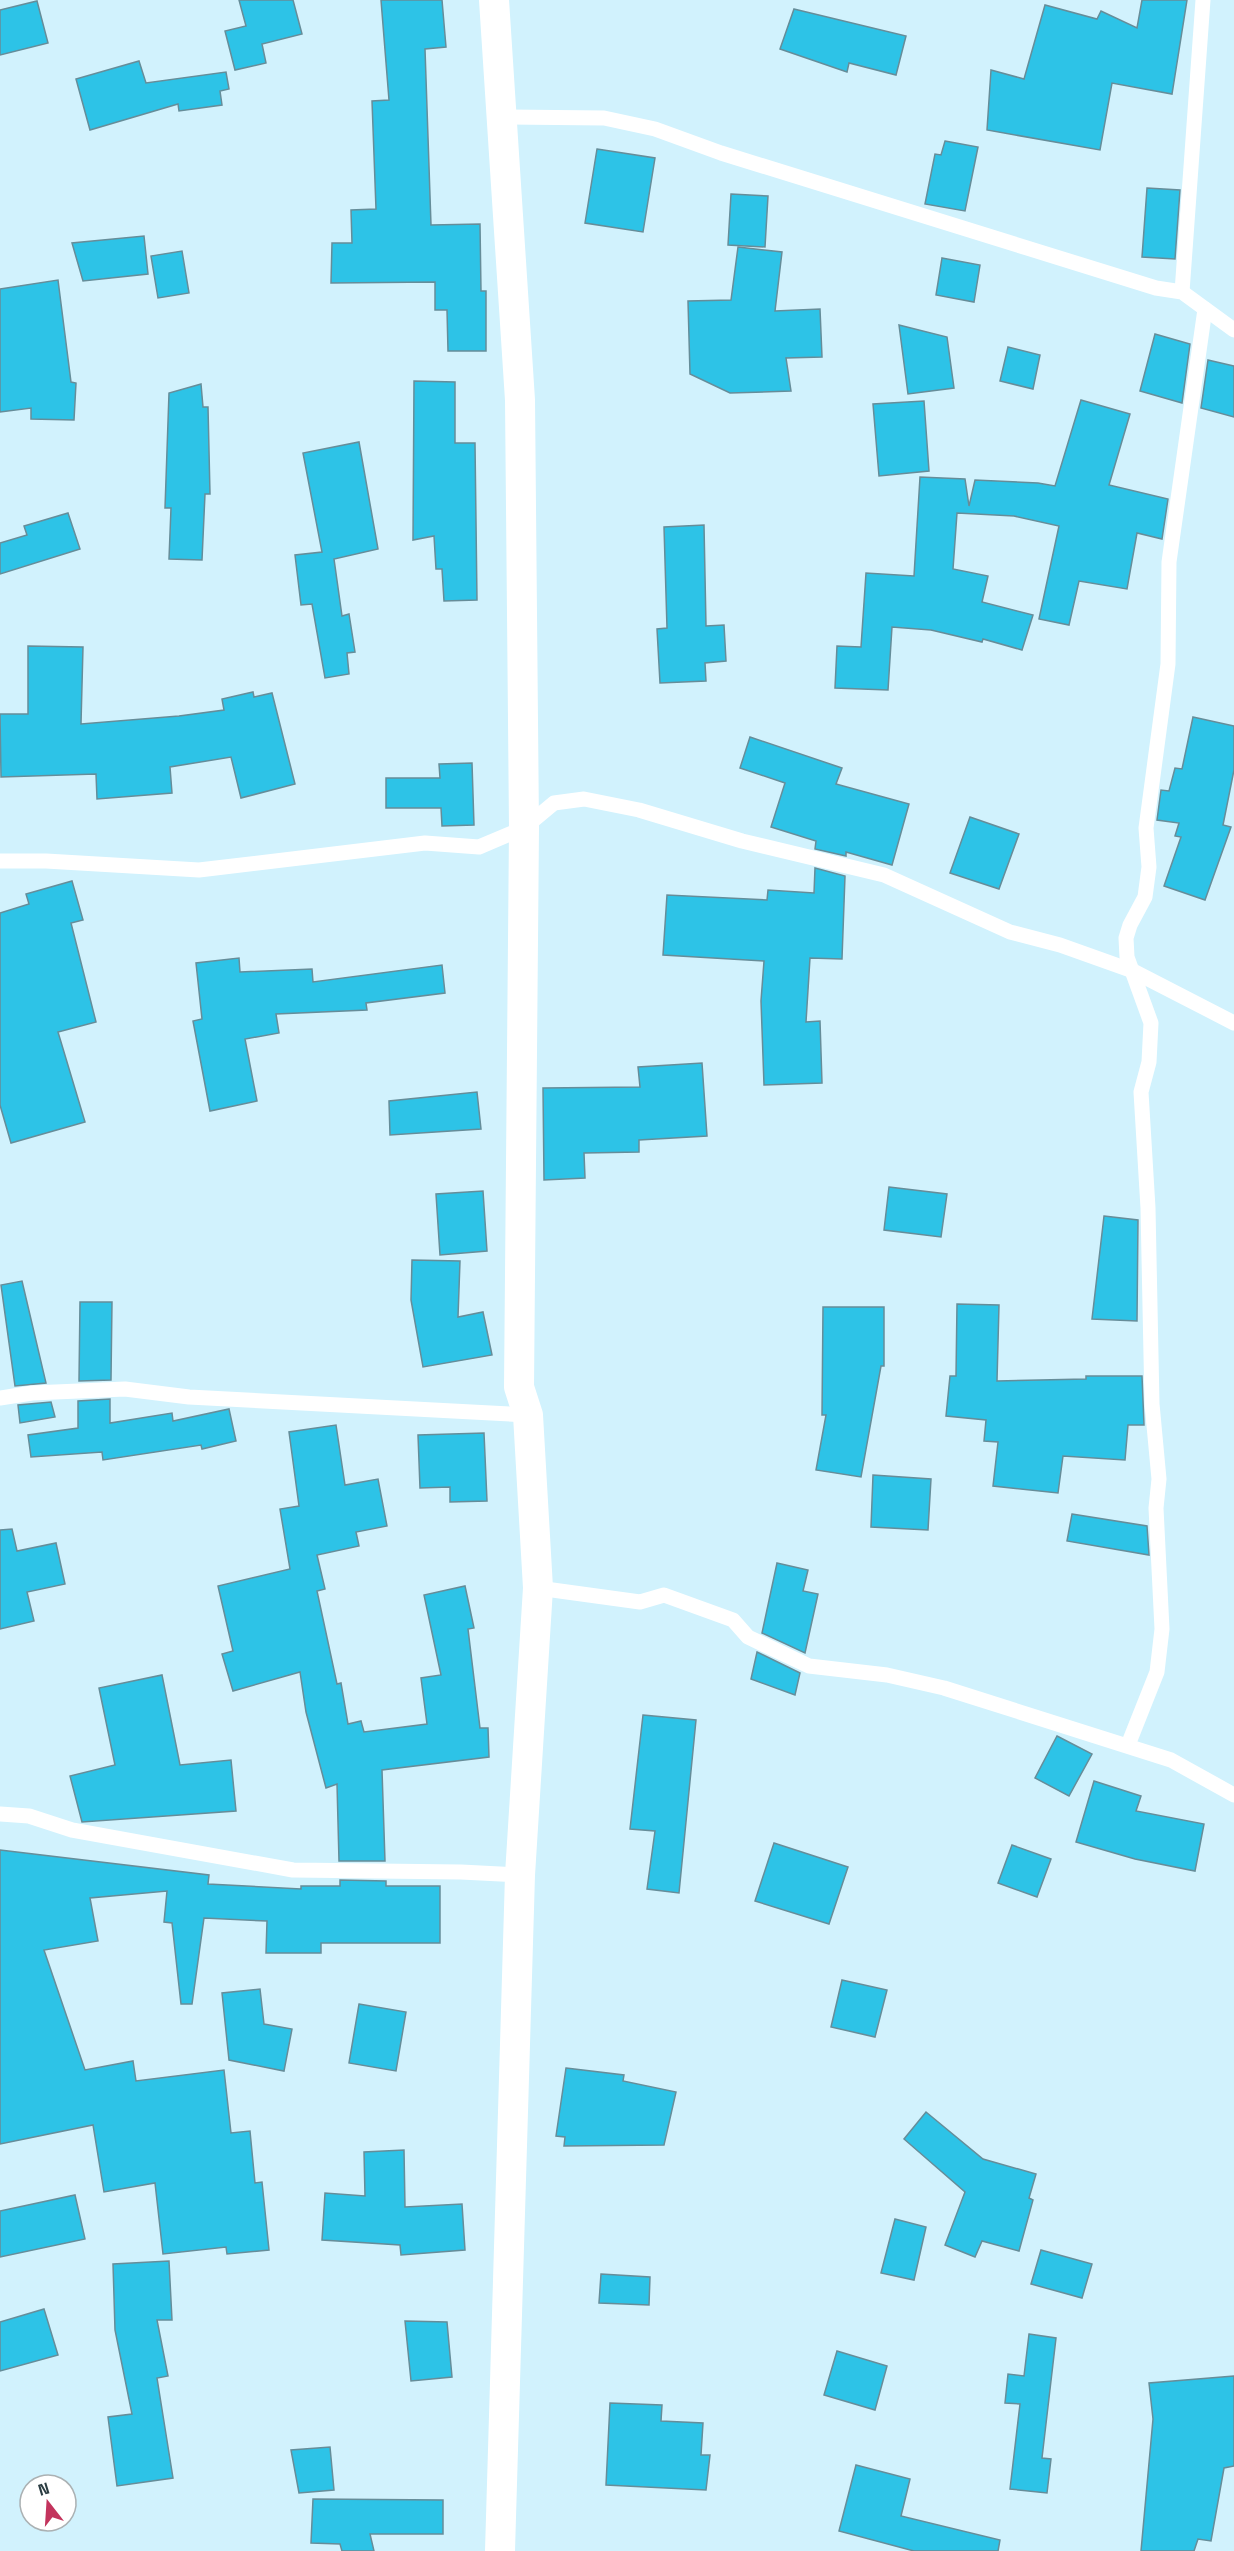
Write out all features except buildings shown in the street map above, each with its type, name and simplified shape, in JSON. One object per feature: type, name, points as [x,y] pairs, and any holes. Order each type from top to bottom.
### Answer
[{"type":"street","points":[[494,0],[520,400],[524,828],[519,1387],[528,1415],[538,1588],[520,1875],[500,2551]]},
{"type":"lane","points":[[1182,292],[1203,0]]},
{"type":"lane","points":[[503,117],[604,118],[655,129],[721,153],[1156,288],[1182,292],[1234,330]]},
{"type":"lane","points":[[1128,1745],[1157,1672],[1162,1629],[1156,1508],[1159,1479],[1152,1404],[1148,1208],[1142,1092],[1149,1062],[1151,1023],[1127,957],[1126,939],[1130,924],[1145,897],[1149,867],[1146,828],[1168,664],[1169,562],[1205,309]]},
{"type":"lane","points":[[0,861],[46,861],[199,870],[425,843],[479,847],[524,828],[554,803],[584,798],[639,810],[742,841],[884,875],[1010,932],[1060,945],[1133,971],[1234,1023]]},
{"type":"lane","points":[[0,1398],[32,1392],[125,1389],[189,1397],[528,1415]]},
{"type":"lane","points":[[538,1588],[640,1602],[664,1595],[733,1620],[748,1637],[809,1666],[887,1676],[944,1688],[1171,1760],[1234,1795]]},
{"type":"lane","points":[[0,1814],[29,1816],[72,1830],[293,1870],[520,1875]]}]
